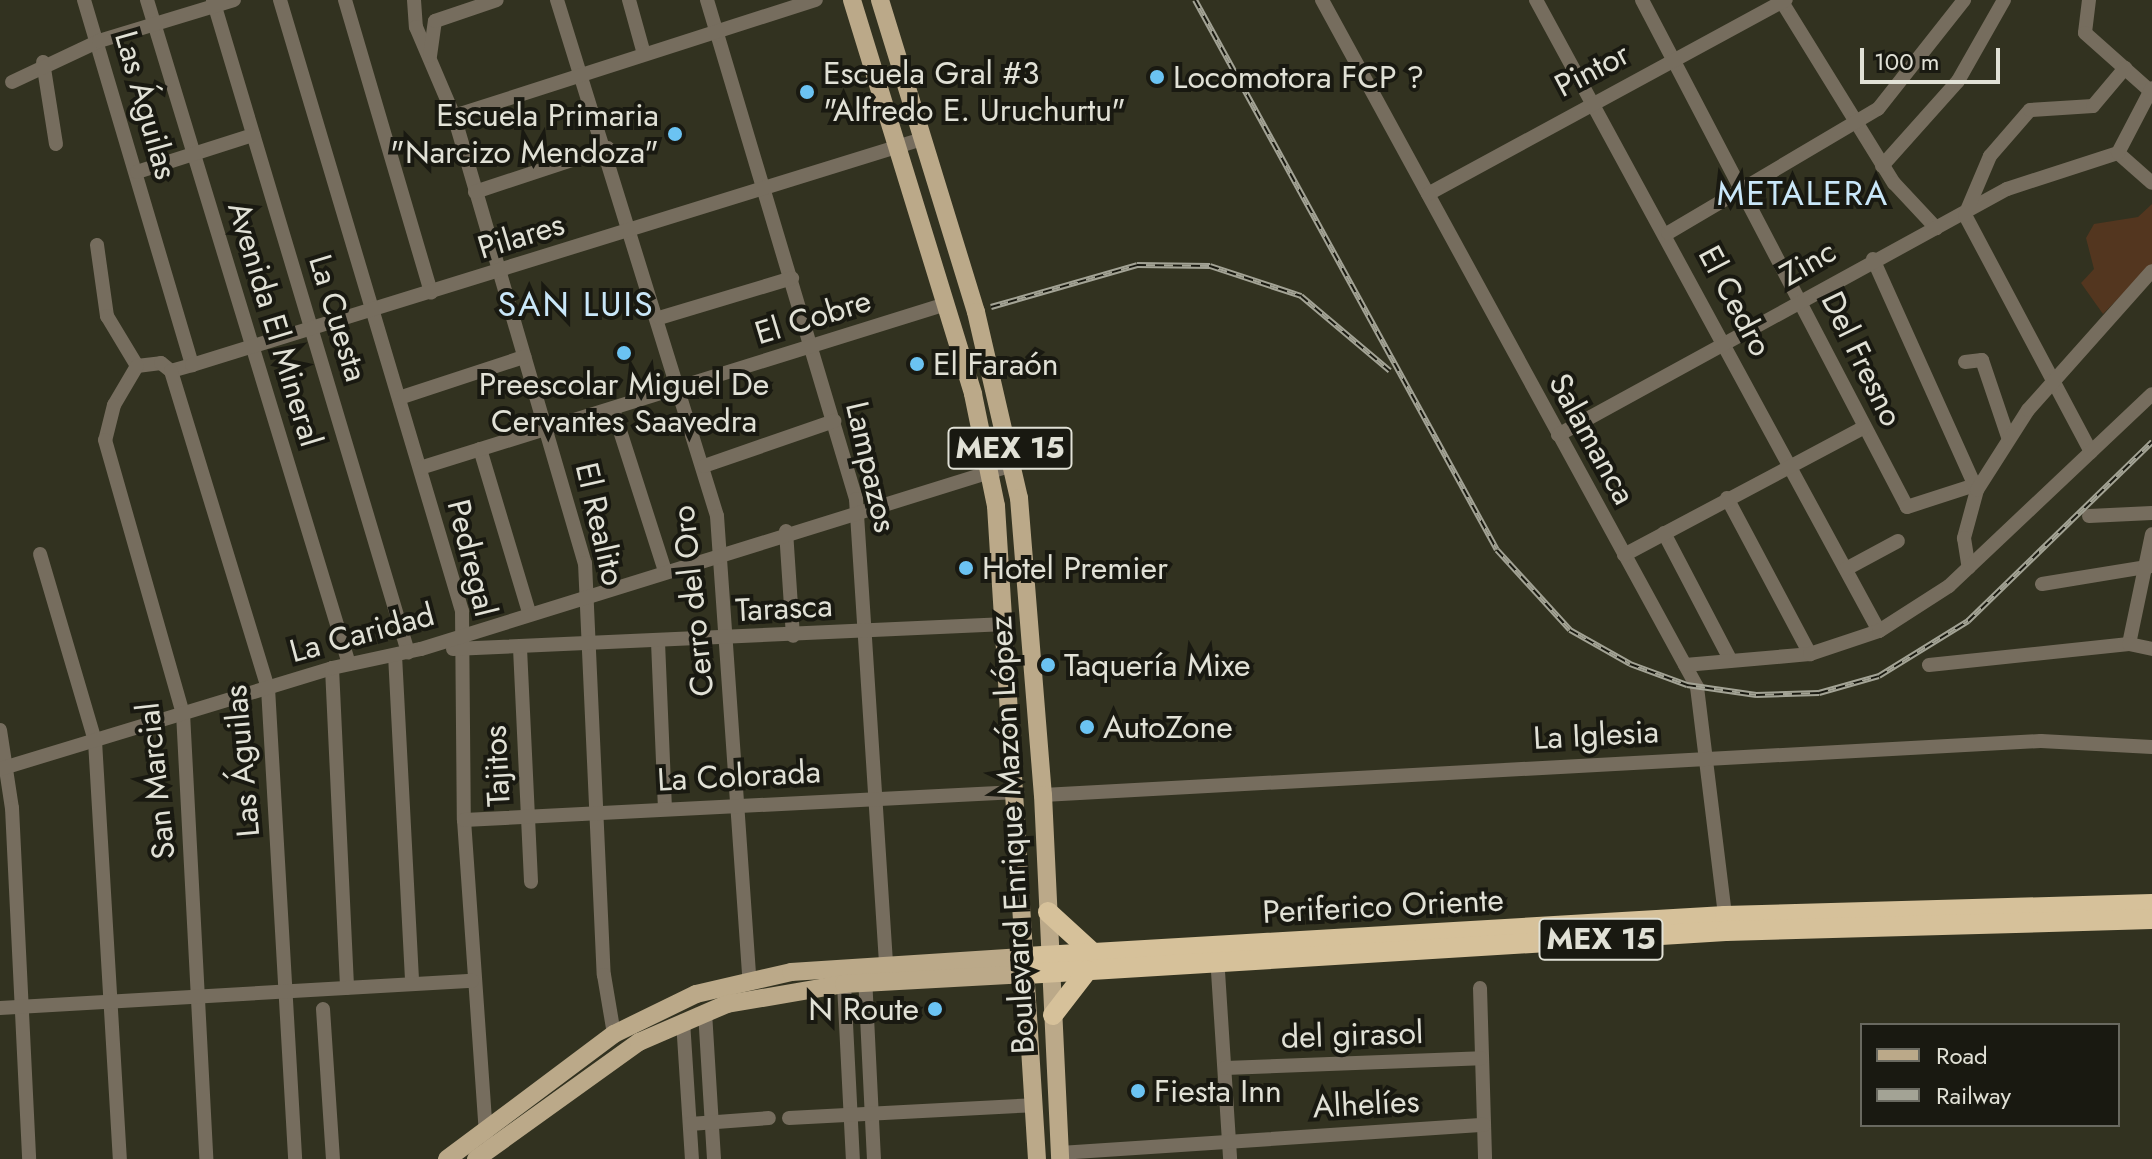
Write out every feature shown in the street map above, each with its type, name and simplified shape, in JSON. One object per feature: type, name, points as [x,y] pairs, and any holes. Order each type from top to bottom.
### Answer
[{"type":"highway","name":"Periferico Oriente","points":[[1026,966],[1726,923],[2152,904]]},
{"type":"highway","points":[[1048,912],[1090,962],[1053,1015]]},
{"type":"highway","name":"Periferico Oriente","points":[[1726,923],[2152,919]]},
{"type":"main road","name":"Boulevard Enrique Mazón López","points":[[852,0],[946,304],[989,472],[1006,624],[1026,966]]},
{"type":"main road","name":"Boulevard Enrique Mazón López","points":[[880,0],[1013,465],[1043,795],[1060,1156]]},
{"type":"main road","points":[[483,1147],[614,1034],[681,1000],[749,978],[886,962],[1026,966]]},
{"type":"main road","points":[[447,1159],[483,1147],[599,1068],[683,1021],[705,1012],[865,979],[885,973],[886,962]]},
{"type":"main road","points":[[865,979],[1026,966]]},
{"type":"main road","name":"MEX 15","points":[[1026,966],[1037,1159]]},
{"type":"main road","points":[[683,1021],[695,1004],[741,988],[749,978]]},
{"type":"street","name":"Las Águilas","points":[[84,0],[99,41],[192,365]]},
{"type":"street","name":"Avenida El Mineral","points":[[147,0],[349,664]]},
{"type":"street","points":[[12,82],[43,62],[99,41],[214,3],[234,0]]},
{"type":"street","name":"Pedregal","points":[[280,0],[370,312],[420,468],[462,642],[464,820],[483,1147]]},
{"type":"street","points":[[345,0],[431,293]]},
{"type":"street","name":"El Realito","points":[[414,0],[430,56],[454,116],[498,272],[548,428],[589,593],[601,813],[604,975],[614,1034]]},
{"type":"street","points":[[430,56],[435,21],[497,0]]},
{"type":"street","name":"Cerro del Oro","points":[[557,0],[608,148],[704,466],[723,551],[749,978]]},
{"type":"street","points":[[629,0],[644,54]]},
{"type":"street","name":"Lampazos","points":[[707,0],[813,348],[858,510],[869,631],[886,962]]},
{"type":"street","points":[[454,116],[816,0]]},
{"type":"street","name":"Salamanca","points":[[1322,0],[1685,665],[1703,707],[1726,923]]},
{"type":"street","name":"El Cedro","points":[[1536,0],[1668,233],[1879,631]]},
{"type":"street","name":"Del Fresno","points":[[1642,0],[1801,300],[1863,428],[1910,511],[1976,488]]},
{"type":"street","points":[[1668,233],[1741,186],[1859,121],[1884,103],[1964,0]]},
{"type":"street","points":[[1882,166],[1958,81],[2004,0]]},
{"type":"street","points":[[2089,0],[2085,33],[2151,90],[2118,153],[2152,183]]},
{"type":"street","points":[[1784,1],[1859,121],[1882,166],[1936,228]]},
{"type":"street","name":"Pintor","points":[[1428,194],[1593,101],[1784,1]]},
{"type":"street","name":"La Cuesta","points":[[214,3],[408,652],[412,984]]},
{"type":"street","points":[[43,62],[56,144]]},
{"type":"street","points":[[2091,452],[1965,215],[1990,156],[2030,110],[2093,106],[2125,68]]},
{"type":"street","points":[[137,172],[253,135]]},
{"type":"street","name":"Pilares","points":[[137,366],[161,363],[171,371],[252,348],[633,232],[922,139]]},
{"type":"street","points":[[475,192],[608,148]]},
{"type":"street","name":"Zinc","points":[[1558,435],[1726,346],[1873,259],[1965,215],[2022,182],[2118,153]]},
{"type":"street","points":[[97,245],[107,316],[137,366]]},
{"type":"street","points":[[1873,259],[1976,488]]},
{"type":"street","points":[[1969,568],[1964,538],[1976,488],[2008,437],[2152,271]]},
{"type":"street","points":[[659,318],[792,278]]},
{"type":"street","name":"El Cobre","points":[[420,468],[813,348],[946,304]]},
{"type":"street","points":[[399,398],[524,357]]},
{"type":"street","points":[[1965,362],[1982,360],[2008,437]]},
{"type":"street","name":"San Marcial","points":[[137,366],[114,405],[105,440],[183,713],[206,1159]]},
{"type":"street","name":"Las Águilas","points":[[171,371],[268,688],[295,1159]]},
{"type":"street","points":[[1685,665],[1810,654],[1879,631],[1969,568],[2152,394]]},
{"type":"street","points":[[613,409],[664,568]]},
{"type":"street","points":[[704,466],[834,421]]},
{"type":"street","points":[[1624,555],[1863,428]]},
{"type":"street","points":[[480,449],[529,612]]},
{"type":"street","name":"La Caridad","points":[[4,767],[332,668],[462,642],[529,612],[664,568],[1013,465]]},
{"type":"street","points":[[1727,498],[1810,654]]},
{"type":"street","points":[[2089,516],[2152,513]]},
{"type":"street","points":[[786,531],[793,636]]},
{"type":"street","points":[[1664,533],[1731,661]]},
{"type":"street","points":[[2129,644],[2148,566],[2152,534]]},
{"type":"street","points":[[1846,569],[1898,541]]},
{"type":"street","points":[[40,554],[95,741],[120,1159]]},
{"type":"street","points":[[2042,584],[2148,566]]},
{"type":"street","name":"Tarasca","points":[[462,642],[520,648],[1006,624]]},
{"type":"street","points":[[658,642],[665,806]]},
{"type":"street","points":[[1929,665],[2129,644],[2152,649]]},
{"type":"street","name":"Tajitos","points":[[520,648],[531,882]]},
{"type":"street","points":[[332,668],[347,988]]},
{"type":"street","points":[[0,730],[29,1159]]},
{"type":"street","name":"La Iglesia","points":[[1043,795],[2041,741],[2152,747]]},
{"type":"street","points":[[2152,747],[2152,758]]},
{"type":"street","name":"La Colorada","points":[[464,820],[601,813],[665,806],[1017,792]]},
{"type":"street","points":[[1217,955],[1230,1159]]},
{"type":"street","points":[[865,979],[874,1159]]},
{"type":"street","points":[[0,1008],[472,981]]},
{"type":"street","points":[[844,984],[853,1159]]},
{"type":"street","points":[[1480,988],[1485,1159]]},
{"type":"street","points":[[323,1009],[333,1159]]},
{"type":"street","points":[[705,1012],[714,1159]]},
{"type":"street","points":[[683,1021],[692,1159]]},
{"type":"street","points":[[847,1053],[868,1052]]},
{"type":"street","name":"del girasol","points":[[1225,1068],[1481,1058]]},
{"type":"street","points":[[789,1118],[1034,1105]]},
{"type":"street","points":[[690,1124],[769,1118]]},
{"type":"street","name":"Alhelíes","points":[[1060,1156],[1229,1139],[1484,1125]]},
{"type":"shaded area","points":[[2152,204],[2152,264],[2103,314],[2081,283],[2094,269],[2086,238],[2094,224],[2138,217]]},
{"type":"railway","points":[[1195,0],[1497,550],[1570,630],[1630,664],[1687,685],[1756,695],[1819,693],[1879,676],[1968,621],[2152,442]]},
{"type":"railway","points":[[991,307],[1137,265],[1210,266],[1301,296],[1390,371]]},
{"type":"place","name":"Locomotora FCP ?","points":[[1157,77]]},
{"type":"place","name":"Escuela Gral #3 \"Alfredo E. Uruchurtu\"","points":[[807,92]]},
{"type":"place","name":"Escuela Primaria \"Narcizo Mendoza\"","points":[[675,134]]},
{"type":"place","name":"Preescolar Miguel De Cervantes Saavedra","points":[[624,353]]},
{"type":"place","name":"El Faraón","points":[[917,364]]},
{"type":"place","name":"Hotel Premier","points":[[966,568]]},
{"type":"place","name":"Taquería Mixe","points":[[1048,665]]},
{"type":"place","name":"AutoZone","points":[[1087,727]]},
{"type":"place","name":"N Route","points":[[935,1009]]},
{"type":"place","name":"Fiesta Inn","points":[[1138,1091]]},
{"type":"district","name":"METALERA","points":[[1803,194]]},
{"type":"district","name":"SAN LUIS","points":[[576,305]]}]
